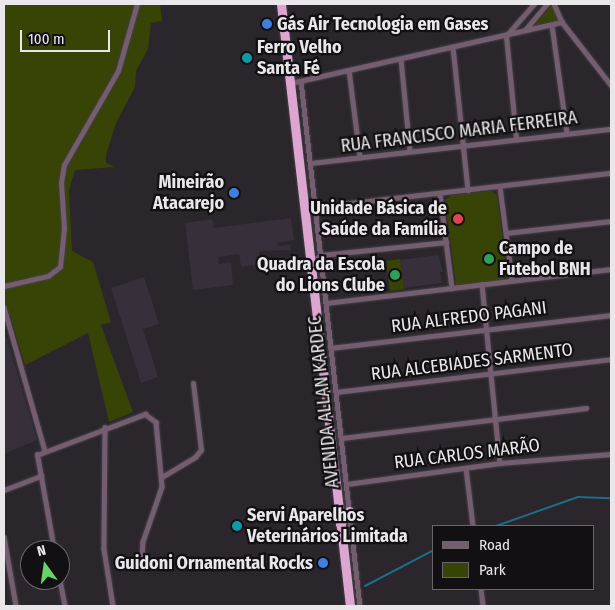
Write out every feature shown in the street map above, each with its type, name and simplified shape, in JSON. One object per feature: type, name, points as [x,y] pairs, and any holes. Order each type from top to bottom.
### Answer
[{"type":"highway","points":[[281,4],[350,606]]},
{"type":"highway","points":[[340,524],[349,511]]},
{"type":"street","points":[[4,286],[48,276],[60,267],[64,230],[61,183],[64,164],[118,70],[137,4]]},
{"type":"street","points":[[516,138],[506,36],[534,4]]},
{"type":"street","points":[[524,31],[547,4]]},
{"type":"street","points":[[554,4],[562,22],[611,85]]},
{"type":"street","points":[[291,83],[562,22]]},
{"type":"street","points":[[552,24],[567,133]]},
{"type":"street","points":[[453,47],[468,190]]},
{"type":"street","points":[[400,59],[410,151]]},
{"type":"street","points":[[350,70],[360,157]]},
{"type":"street","name":"AVENIDA ALLAN KARDEC","points":[[301,81],[360,606]]},
{"type":"street","name":"RUA FRANCISCO MARIA FERREIRA","points":[[311,164],[464,144],[611,129]]},
{"type":"street","points":[[316,207],[611,173]]},
{"type":"street","points":[[500,187],[512,280]]},
{"type":"street","points":[[440,194],[452,288]]},
{"type":"street","points":[[506,233],[611,222]]},
{"type":"street","points":[[310,262],[320,255],[446,242]]},
{"type":"street","points":[[326,303],[611,269]]},
{"type":"street","points":[[482,284],[500,463]]},
{"type":"street","points":[[4,307],[45,451]]},
{"type":"street","name":"RUA ALFREDO PAGANI","points":[[330,348],[611,314]]},
{"type":"street","name":"RUA ALCEBIADES SARMENTO","points":[[336,392],[611,360]]},
{"type":"street","points":[[162,477],[195,457],[201,450],[192,383]]},
{"type":"street","points":[[342,438],[586,408]]},
{"type":"street","points":[[52,540],[37,455],[140,414],[154,418],[162,477],[161,497],[143,542],[142,556]]},
{"type":"street","points":[[105,427],[104,549],[113,606]]},
{"type":"street","name":"RUA CARLOS MARÃO","points":[[347,484],[500,463],[591,454],[611,454]]},
{"type":"street","points":[[466,468],[473,525]]},
{"type":"street","points":[[4,490],[41,476]]},
{"type":"street","points":[[4,537],[16,606]]},
{"type":"street","points":[[62,590],[65,606]]},
{"type":"street","points":[[481,590],[483,606]]},
{"type":"shaded area","points":[[291,218],[294,240],[277,243],[278,246],[290,245],[291,250],[259,251],[260,264],[241,267],[239,254],[218,257],[219,264],[231,262],[233,285],[193,290],[185,223],[212,219],[214,228]]},
{"type":"shaded area","points":[[438,255],[443,272],[440,272],[442,283],[404,288],[400,260]]},
{"type":"shaded area","points":[[144,277],[159,324],[143,329],[158,377],[141,383],[111,288]]},
{"type":"shaded area","points":[[4,338],[7,338],[37,440],[4,454]]},
{"type":"green space","points":[[4,4],[160,4],[162,21],[151,23],[148,49],[136,71],[135,87],[116,123],[106,155],[106,163],[115,167],[75,170],[69,190],[72,251],[93,262],[111,322],[101,325],[133,412],[109,422],[88,333],[25,365],[10,315],[4,317]]},
{"type":"green space","points":[[551,5],[558,20],[535,25]]},
{"type":"green space","points":[[491,191],[497,195],[507,276],[504,280],[456,285],[445,200],[452,195]]},
{"type":"green space","name":"Quadra da Escola do Lions Clube","points":[[400,259],[404,289],[390,291],[386,261]]},
{"type":"waterway","points":[[499,525],[578,497],[611,498]]},
{"type":"waterway","points":[[611,548],[611,559]]},
{"type":"waterway","points":[[365,586],[432,551]]},
{"type":"place","name":"Gás Air Tecnologia em Gases","points":[[267,24]]},
{"type":"place","name":"Ferro Velho Santa Fé","points":[[247,58]]},
{"type":"place","name":"Mineirão Atacarejo","points":[[234,193]]},
{"type":"place","name":"Unidade Básica de Saúde da Família","points":[[458,219]]},
{"type":"place","name":"Campo de Futebol BNH","points":[[489,259]]},
{"type":"place","name":"Quadra da Escola do Lions Clube","points":[[395,275]]},
{"type":"place","name":"Servi Aparelhos Veterinários Limitada","points":[[237,526]]},
{"type":"place","name":"Guidoni Ornamental Rocks","points":[[323,563]]}]
